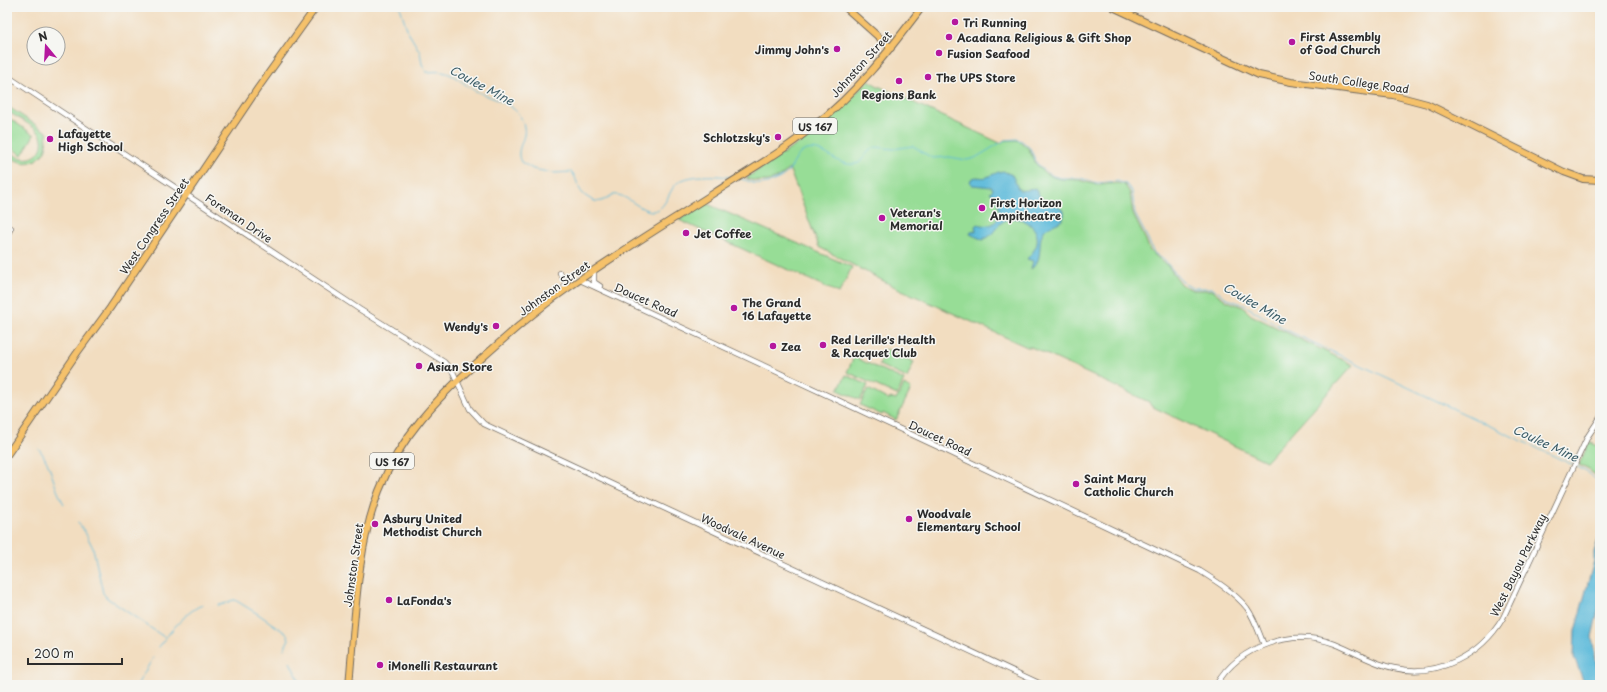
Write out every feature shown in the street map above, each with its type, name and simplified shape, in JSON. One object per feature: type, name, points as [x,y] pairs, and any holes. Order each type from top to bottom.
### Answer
[{"type":"main road","name":"West Congress Street","points":[[7,455],[188,195],[258,88],[316,7]]},
{"type":"main road","points":[[845,7],[891,48]]},
{"type":"main road","name":"Johnston Street","points":[[349,685],[360,570],[365,535],[376,497],[391,464],[411,431],[434,402],[510,334],[564,291],[785,147],[819,122],[856,88],[891,48],[922,7]]},
{"type":"main road","name":"South College Road","points":[[1113,7],[1259,75],[1291,82],[1386,94],[1420,102],[1443,111],[1564,172],[1579,178],[1600,180]]},
{"type":"street","name":"Foreman Drive","points":[[7,76],[359,309],[444,362],[453,372],[457,380]]},
{"type":"street","points":[[7,234],[11,228]]},
{"type":"street","points":[[594,271],[593,279],[595,284],[660,316]]},
{"type":"street","points":[[560,273],[565,281],[564,291]]},
{"type":"street","name":"Doucet Road","points":[[580,280],[660,316],[1200,571],[1244,604],[1253,619],[1264,645]]},
{"type":"street","name":"Woodvale Avenue","points":[[457,380],[470,409],[489,427],[1043,685]]},
{"type":"street","name":"West Bayou Parkway","points":[[1216,685],[1223,674],[1235,662],[1248,653],[1264,645],[1291,638],[1316,639],[1336,644],[1388,667],[1406,670],[1418,671],[1438,668],[1455,662],[1468,655],[1485,642],[1503,618],[1591,430],[1600,418]]},
{"type":"green space","points":[[869,80],[876,85],[1000,143],[1005,140],[1017,140],[1021,142],[1029,149],[1035,163],[1045,173],[1053,177],[1080,180],[1097,185],[1117,183],[1125,185],[1130,193],[1133,214],[1150,251],[1168,266],[1182,285],[1193,290],[1212,290],[1227,301],[1243,307],[1251,315],[1353,365],[1266,461],[1151,406],[1149,402],[1031,347],[1027,347],[893,286],[819,247],[789,168],[781,176],[775,179],[758,181],[746,178],[807,138],[833,116]]},
{"type":"green space","points":[[7,106],[48,133],[44,152],[33,162],[21,162],[15,160],[7,154],[7,149],[21,158],[33,157],[41,148],[42,139],[38,131],[7,111]]},
{"type":"green space","points":[[7,117],[34,135],[22,155],[7,145]]},
{"type":"green space","points":[[705,203],[852,267],[839,293],[679,220]]},
{"type":"green space","points":[[886,349],[914,362],[907,378],[879,365]]},
{"type":"green space","points":[[854,357],[904,380],[897,395],[847,372]]},
{"type":"green space","points":[[846,375],[868,385],[860,400],[838,390]]},
{"type":"green space","points":[[904,385],[911,389],[896,420],[883,413],[882,415],[860,405],[868,389],[889,400],[890,398],[896,400]]},
{"type":"green space","points":[[1589,442],[1600,447],[1600,479],[1589,470],[1579,465]]},
{"type":"water","points":[[1003,171],[1012,175],[1020,190],[1035,189],[1044,202],[1056,205],[1064,211],[1063,219],[1060,222],[1050,226],[1044,231],[1038,260],[1031,269],[1033,261],[1027,259],[1036,247],[1037,237],[1033,227],[1024,221],[1013,218],[1005,220],[990,236],[984,238],[983,240],[970,234],[971,232],[976,231],[975,226],[977,224],[990,225],[995,222],[998,219],[999,214],[996,199],[990,192],[993,189],[992,187],[972,185],[970,183],[971,179],[975,177],[987,177]]},
{"type":"water","points":[[1600,534],[1600,602],[1592,637],[1600,685],[1585,685],[1574,657],[1575,631],[1594,561],[1594,552]]},
{"type":"waterway","name":"Coulee Mine","points":[[400,7],[408,32],[420,52],[422,64],[426,72],[447,73],[474,90],[501,101],[511,107],[520,116],[524,127],[524,136],[519,153],[521,162],[533,169],[553,173],[572,172],[579,189],[587,197],[593,200],[601,201],[614,195],[623,196],[642,208],[652,211],[660,208],[675,185],[686,178],[703,176],[734,178]]},
{"type":"waterway","name":"Coulee Mine","points":[[741,179],[759,184],[776,180],[784,176],[798,155],[807,150],[814,149],[838,161],[851,164],[859,163],[869,151],[876,147],[893,149],[913,146],[932,158],[949,157],[967,160],[975,158],[1005,140],[1017,139],[1022,141],[1030,148],[1036,162],[1041,168],[1053,176],[1061,178],[1080,178],[1097,183],[1117,181],[1126,184],[1132,192],[1135,214],[1153,252],[1165,261],[1184,283],[1193,288],[1213,288],[1228,299],[1244,305],[1286,330],[1573,465]]},
{"type":"waterway","points":[[39,449],[47,462],[57,490],[64,504]]},
{"type":"waterway","name":"Coulee Mine","points":[[1576,466],[1590,474],[1600,484]]},
{"type":"waterway","points":[[78,522],[93,548],[103,593],[107,598],[165,637]]},
{"type":"waterway","points":[[218,605],[235,600],[258,614],[287,634],[289,639],[284,649]]},
{"type":"waterway","points":[[159,647],[185,616],[197,607],[203,605]]},
{"type":"waterway","points":[[137,685],[153,658]]},
{"type":"waterway","points":[[290,662],[301,685]]},
{"type":"place","name":"Tri Running","points":[[955,22]]},
{"type":"place","name":"Acadiana Religious & Gift Shop","points":[[949,37]]},
{"type":"place","name":"First Assembly of God Church","points":[[1292,42]]},
{"type":"place","name":"Jimmy John's","points":[[837,49]]},
{"type":"place","name":"Fusion Seafood","points":[[939,53]]},
{"type":"place","name":"The UPS Store","points":[[928,77]]},
{"type":"place","name":"Regions Bank","points":[[899,81]]},
{"type":"place","name":"Schlotzsky's","points":[[778,137]]},
{"type":"place","name":"Lafayette High School","points":[[50,139]]},
{"type":"place","name":"First Horizon Ampitheatre","points":[[982,208]]},
{"type":"place","name":"Veteran's Memorial","points":[[882,218]]},
{"type":"place","name":"Jet Coffee","points":[[686,233]]},
{"type":"place","name":"The Grand 16 Lafayette","points":[[734,308]]},
{"type":"place","name":"Wendy's","points":[[496,326]]},
{"type":"place","name":"Red Lerille's Health & Racquet Club","points":[[823,345]]},
{"type":"place","name":"Zea","points":[[773,346]]},
{"type":"place","name":"Asian Store","points":[[419,366]]},
{"type":"place","name":"Saint Mary Catholic Church","points":[[1076,484]]},
{"type":"place","name":"Woodvale Elementary School","points":[[909,519]]},
{"type":"place","name":"Asbury United Methodist Church","points":[[375,524]]},
{"type":"place","name":"LaFonda's","points":[[389,600]]},
{"type":"place","name":"iMonelli Restaurant","points":[[380,665]]}]
